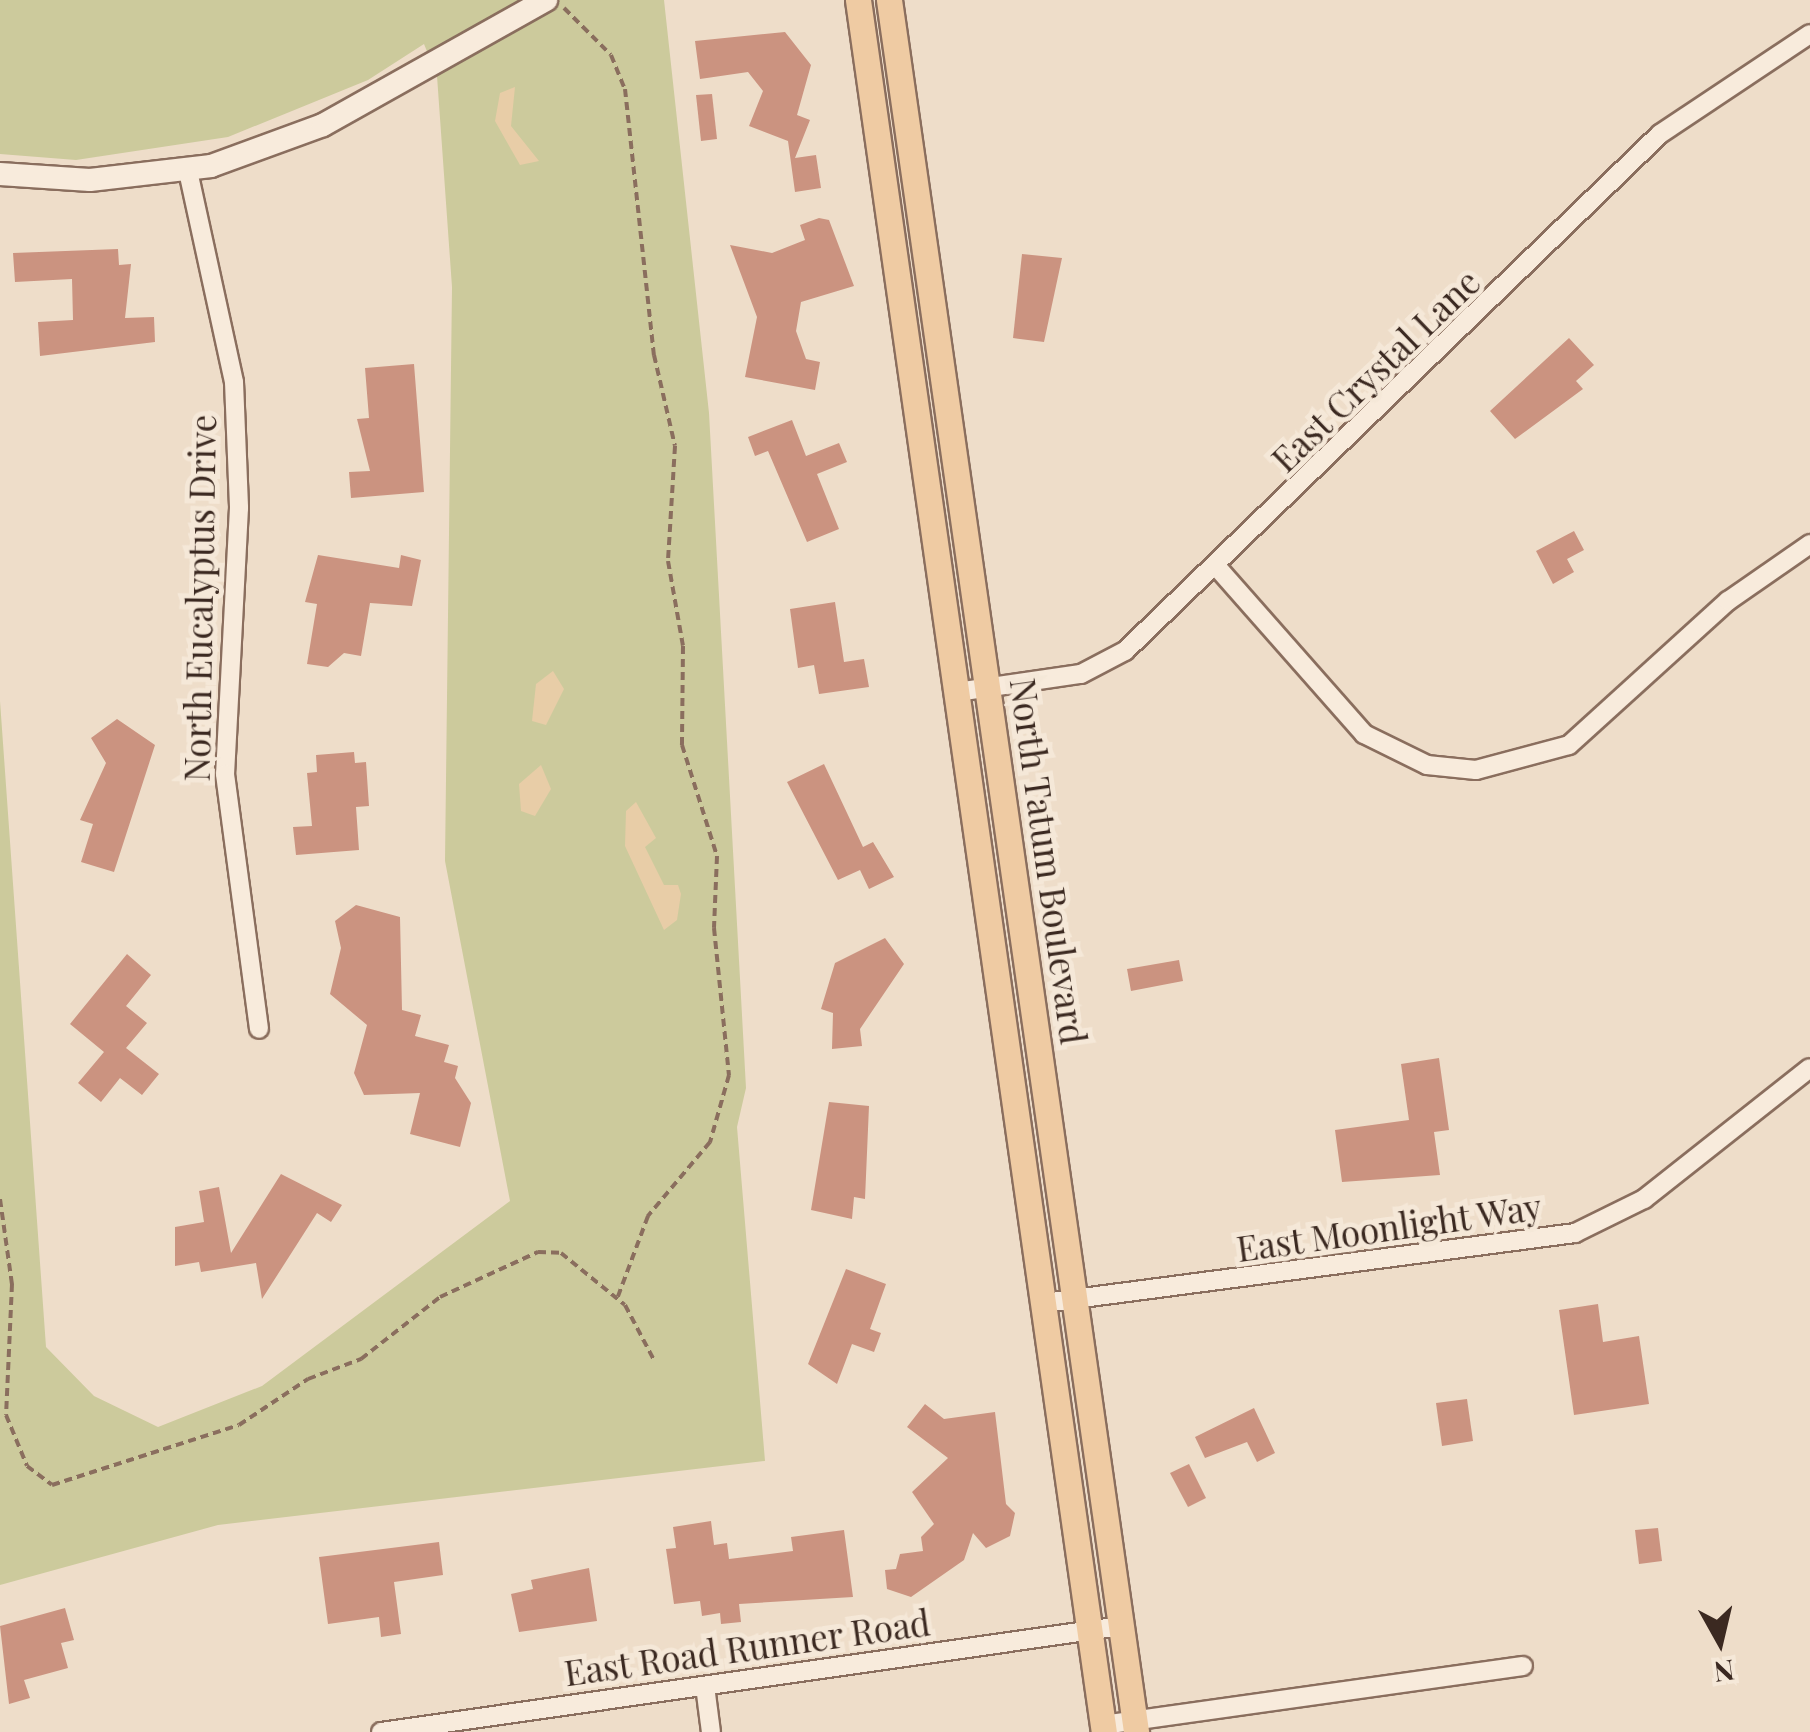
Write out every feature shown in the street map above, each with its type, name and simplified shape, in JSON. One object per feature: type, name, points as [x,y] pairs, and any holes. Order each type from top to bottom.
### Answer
[{"type":"main road","name":"North Tatum Boulevard","points":[[858,0],[1104,1728]]},
{"type":"main road","name":"North Tatum Boulevard","points":[[889,0],[1135,1726]]},
{"type":"street","points":[[0,174],[90,180],[188,171],[323,125],[546,0]]},
{"type":"street","name":"East Crystal Lane","points":[[957,692],[1104,664],[1216,566],[1660,134],[1810,34]]},
{"type":"street","name":"North Eucalyptus Drive","points":[[188,171],[234,382],[239,508],[226,774],[259,1028]]},
{"type":"street","points":[[1216,566],[1364,734],[1427,765],[1476,770],[1569,745],[1728,601],[1810,544]]},
{"type":"street","name":"East Moonlight Way","points":[[1044,1303],[1575,1233],[1644,1199],[1806,1079]]},
{"type":"street","name":"East Road Runner Road","points":[[381,1732],[1121,1626]]},
{"type":"street","points":[[1104,1728],[1522,1666]]},
{"type":"street","points":[[705,1686],[710,1732]]},
{"type":"path","points":[[558,0],[611,55],[625,89],[654,355],[675,446],[668,561],[684,646],[682,744],[718,856],[714,928],[728,1062],[710,1142],[648,1216],[616,1298]]},
{"type":"path","points":[[0,1199],[12,1284],[6,1416],[27,1466],[52,1485],[238,1425],[308,1379],[361,1359],[440,1297],[538,1252],[561,1253],[616,1298],[654,1360]]},
{"type":"shaded area","points":[[0,0],[664,0],[709,413],[746,1088],[737,1127],[765,1461],[218,1525],[0,1585],[0,701],[46,1347],[94,1396],[158,1427],[262,1386],[510,1201],[445,861],[452,287],[437,76],[424,44],[368,80],[228,137],[76,160],[0,154]]},
{"type":"sand","points":[[515,87],[511,126],[539,161],[520,165],[495,121],[500,93]]},
{"type":"sand","points":[[553,671],[564,689],[546,725],[532,721],[536,684]]},
{"type":"sand","points":[[541,765],[551,789],[535,816],[521,811],[519,784]]},
{"type":"sand","points":[[636,802],[656,838],[645,847],[664,885],[678,885],[681,894],[677,920],[664,930],[625,846],[626,811]]},
{"type":"building","points":[[785,32],[811,65],[797,115],[810,120],[795,158],[816,155],[821,188],[795,192],[788,141],[749,126],[763,91],[748,72],[700,79],[695,41]]},
{"type":"building","points":[[712,94],[717,139],[701,141],[696,95]]},
{"type":"building","points":[[819,218],[829,220],[854,286],[801,302],[796,331],[806,359],[820,362],[815,390],[745,377],[757,317],[730,245],[772,253],[805,240],[800,225]]},
{"type":"building","points":[[118,249],[119,265],[131,264],[125,318],[154,317],[155,342],[40,356],[38,322],[73,320],[72,279],[15,282],[13,253]]},
{"type":"building","points":[[1022,254],[1062,258],[1044,342],[1013,338]]},
{"type":"building","points":[[1569,338],[1594,365],[1576,381],[1583,389],[1515,439],[1490,411]]},
{"type":"building","points":[[414,364],[424,492],[351,498],[349,472],[370,471],[357,419],[369,418],[365,368]]},
{"type":"building","points":[[792,420],[806,456],[839,443],[847,462],[817,474],[839,529],[807,542],[768,451],[755,456],[748,437]]},
{"type":"building","points":[[1574,531],[1584,550],[1567,559],[1574,572],[1553,584],[1536,551]]},
{"type":"building","points":[[318,555],[399,568],[401,555],[421,560],[412,606],[370,603],[361,656],[344,653],[328,667],[307,664],[317,604],[305,602]]},
{"type":"building","points":[[835,602],[844,662],[864,659],[869,687],[819,694],[814,665],[798,668],[790,609]]},
{"type":"building","points":[[117,719],[155,745],[114,872],[81,862],[93,824],[80,820],[106,763],[91,738]]},
{"type":"building","points":[[354,752],[355,763],[366,762],[369,806],[356,807],[359,850],[296,855],[293,827],[312,826],[307,773],[317,772],[316,755]]},
{"type":"building","points":[[824,764],[863,847],[873,842],[894,877],[869,889],[860,870],[838,880],[787,782]]},
{"type":"building","points":[[356,905],[400,917],[402,1010],[421,1015],[415,1036],[449,1045],[444,1062],[458,1066],[455,1078],[471,1103],[460,1147],[410,1134],[420,1093],[364,1095],[354,1073],[367,1025],[330,994],[341,948],[335,921]]},
{"type":"building","points":[[885,938],[904,964],[860,1029],[862,1046],[832,1049],[833,1013],[821,1009],[835,963]]},
{"type":"building","points":[[127,954],[151,975],[126,1006],[147,1023],[126,1048],[159,1074],[142,1095],[120,1078],[101,1102],[78,1083],[104,1052],[70,1024]]},
{"type":"building","points":[[1179,960],[1183,981],[1131,991],[1127,969]]},
{"type":"building","points":[[1439,1058],[1449,1130],[1434,1132],[1440,1175],[1342,1182],[1335,1130],[1409,1120],[1401,1064]]},
{"type":"building","points":[[829,1102],[869,1106],[865,1199],[854,1197],[852,1219],[811,1210]]},
{"type":"building","points":[[281,1174],[342,1205],[331,1222],[317,1213],[262,1299],[256,1263],[201,1272],[199,1262],[175,1266],[175,1227],[204,1222],[199,1191],[219,1187],[231,1253]]},
{"type":"building","points":[[846,1269],[886,1284],[870,1329],[881,1333],[874,1352],[852,1344],[837,1384],[808,1364]]},
{"type":"building","points":[[1598,1304],[1603,1342],[1639,1336],[1649,1404],[1574,1415],[1559,1310]]},
{"type":"building","points":[[1467,1399],[1473,1441],[1442,1446],[1436,1403]]},
{"type":"building","points":[[925,1404],[944,1419],[995,1412],[1006,1504],[1015,1513],[1010,1536],[986,1548],[973,1533],[964,1560],[911,1597],[887,1589],[885,1570],[896,1569],[900,1554],[923,1551],[921,1537],[934,1524],[912,1492],[948,1458],[907,1427]]},
{"type":"building","points":[[1254,1408],[1275,1453],[1257,1462],[1247,1442],[1205,1458],[1195,1437]]},
{"type":"building","points":[[1189,1464],[1206,1498],[1188,1507],[1170,1473]]},
{"type":"building","points":[[711,1521],[714,1545],[727,1543],[729,1559],[793,1551],[791,1537],[844,1530],[853,1597],[739,1604],[741,1622],[721,1624],[720,1613],[702,1616],[700,1601],[674,1604],[666,1549],[676,1548],[673,1527]]},
{"type":"building","points":[[1658,1528],[1662,1561],[1639,1564],[1635,1530]]},
{"type":"building","points":[[439,1542],[443,1575],[394,1582],[401,1634],[381,1637],[379,1617],[328,1624],[319,1557]]},
{"type":"building","points":[[589,1568],[597,1621],[519,1632],[511,1594],[533,1589],[531,1580]]},
{"type":"building","points":[[65,1608],[74,1640],[61,1643],[68,1668],[24,1680],[30,1698],[9,1704],[0,1626]]}]
